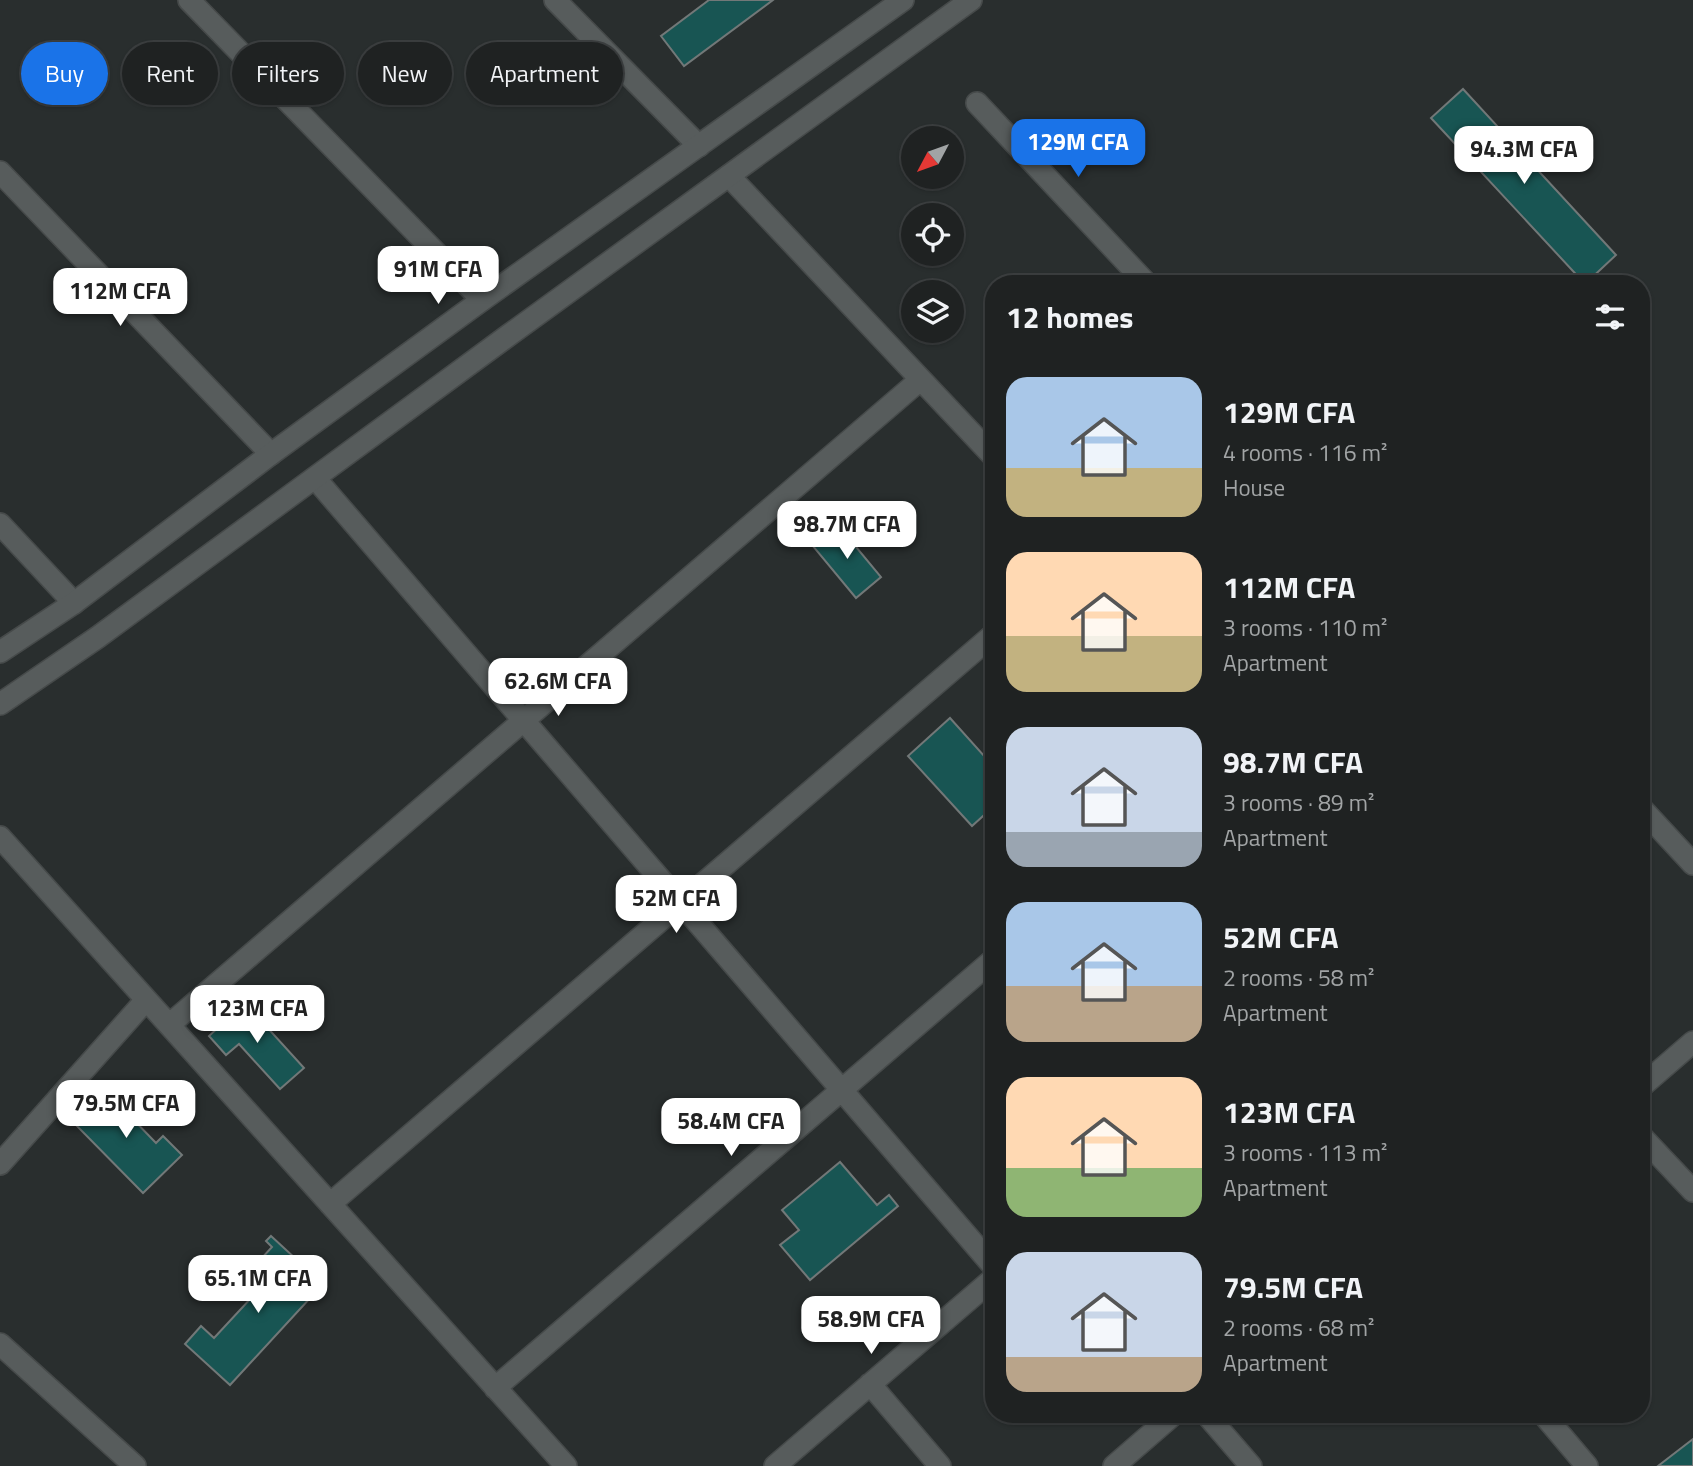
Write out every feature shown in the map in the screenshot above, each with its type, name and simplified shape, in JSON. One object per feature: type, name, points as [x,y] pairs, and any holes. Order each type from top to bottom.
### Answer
[{"type":"street","points":[[189,0],[482,300]]},
{"type":"street","points":[[555,0],[699,146]]},
{"type":"street","points":[[0,652],[74,603],[271,454],[482,300],[903,0]]},
{"type":"street","points":[[0,704],[99,637],[971,0]]},
{"type":"street","points":[[978,103],[1139,275]]},
{"type":"street","points":[[0,172],[271,454]]},
{"type":"street","points":[[729,176],[985,448]]},
{"type":"street","points":[[169,1025],[920,380]]},
{"type":"street","points":[[316,478],[985,1257]]},
{"type":"street","points":[[0,524],[74,603]]},
{"type":"street","points":[[330,1205],[985,642]]},
{"type":"street","points":[[1650,818],[1693,864]]},
{"type":"street","points":[[0,837],[566,1466]]},
{"type":"street","points":[[495,1388],[985,967]]},
{"type":"street","points":[[0,1164],[146,1000]]},
{"type":"street","points":[[1650,1079],[1693,1042]]},
{"type":"street","points":[[1650,1145],[1693,1191]]},
{"type":"street","points":[[775,1466],[985,1286]]},
{"type":"street","points":[[0,1344],[135,1466]]},
{"type":"street","points":[[870,1384],[940,1466]]},
{"type":"street","points":[[1114,1466],[1164,1423]]},
{"type":"street","points":[[1214,1423],[1251,1466]]},
{"type":"street","points":[[1551,1423],[1587,1466]]},
{"type":"building","points":[[709,0],[773,0],[684,66],[661,36]]},
{"type":"building","points":[[1463,89],[1616,255],[1595,275],[1577,275],[1431,118]]},
{"type":"building","points":[[837,524],[881,577],[856,598],[812,545]]},
{"type":"building","points":[[950,718],[985,757],[985,814],[972,826],[908,756]]},
{"type":"building","points":[[245,1003],[304,1068],[280,1089],[239,1044],[226,1055],[209,1036]]},
{"type":"building","points":[[112,1084],[133,1105],[126,1112],[156,1143],[163,1136],[182,1155],[143,1193],[74,1123]]},
{"type":"building","points":[[840,1162],[877,1205],[889,1195],[898,1206],[810,1280],[780,1245],[799,1230],[782,1210]]},
{"type":"building","points":[[271,1236],[323,1284],[230,1385],[185,1344],[201,1326],[214,1338],[266,1282],[252,1269],[272,1247],[266,1241]]},
{"type":"building","points":[[1693,1439],[1693,1466],[1658,1466]]}]
